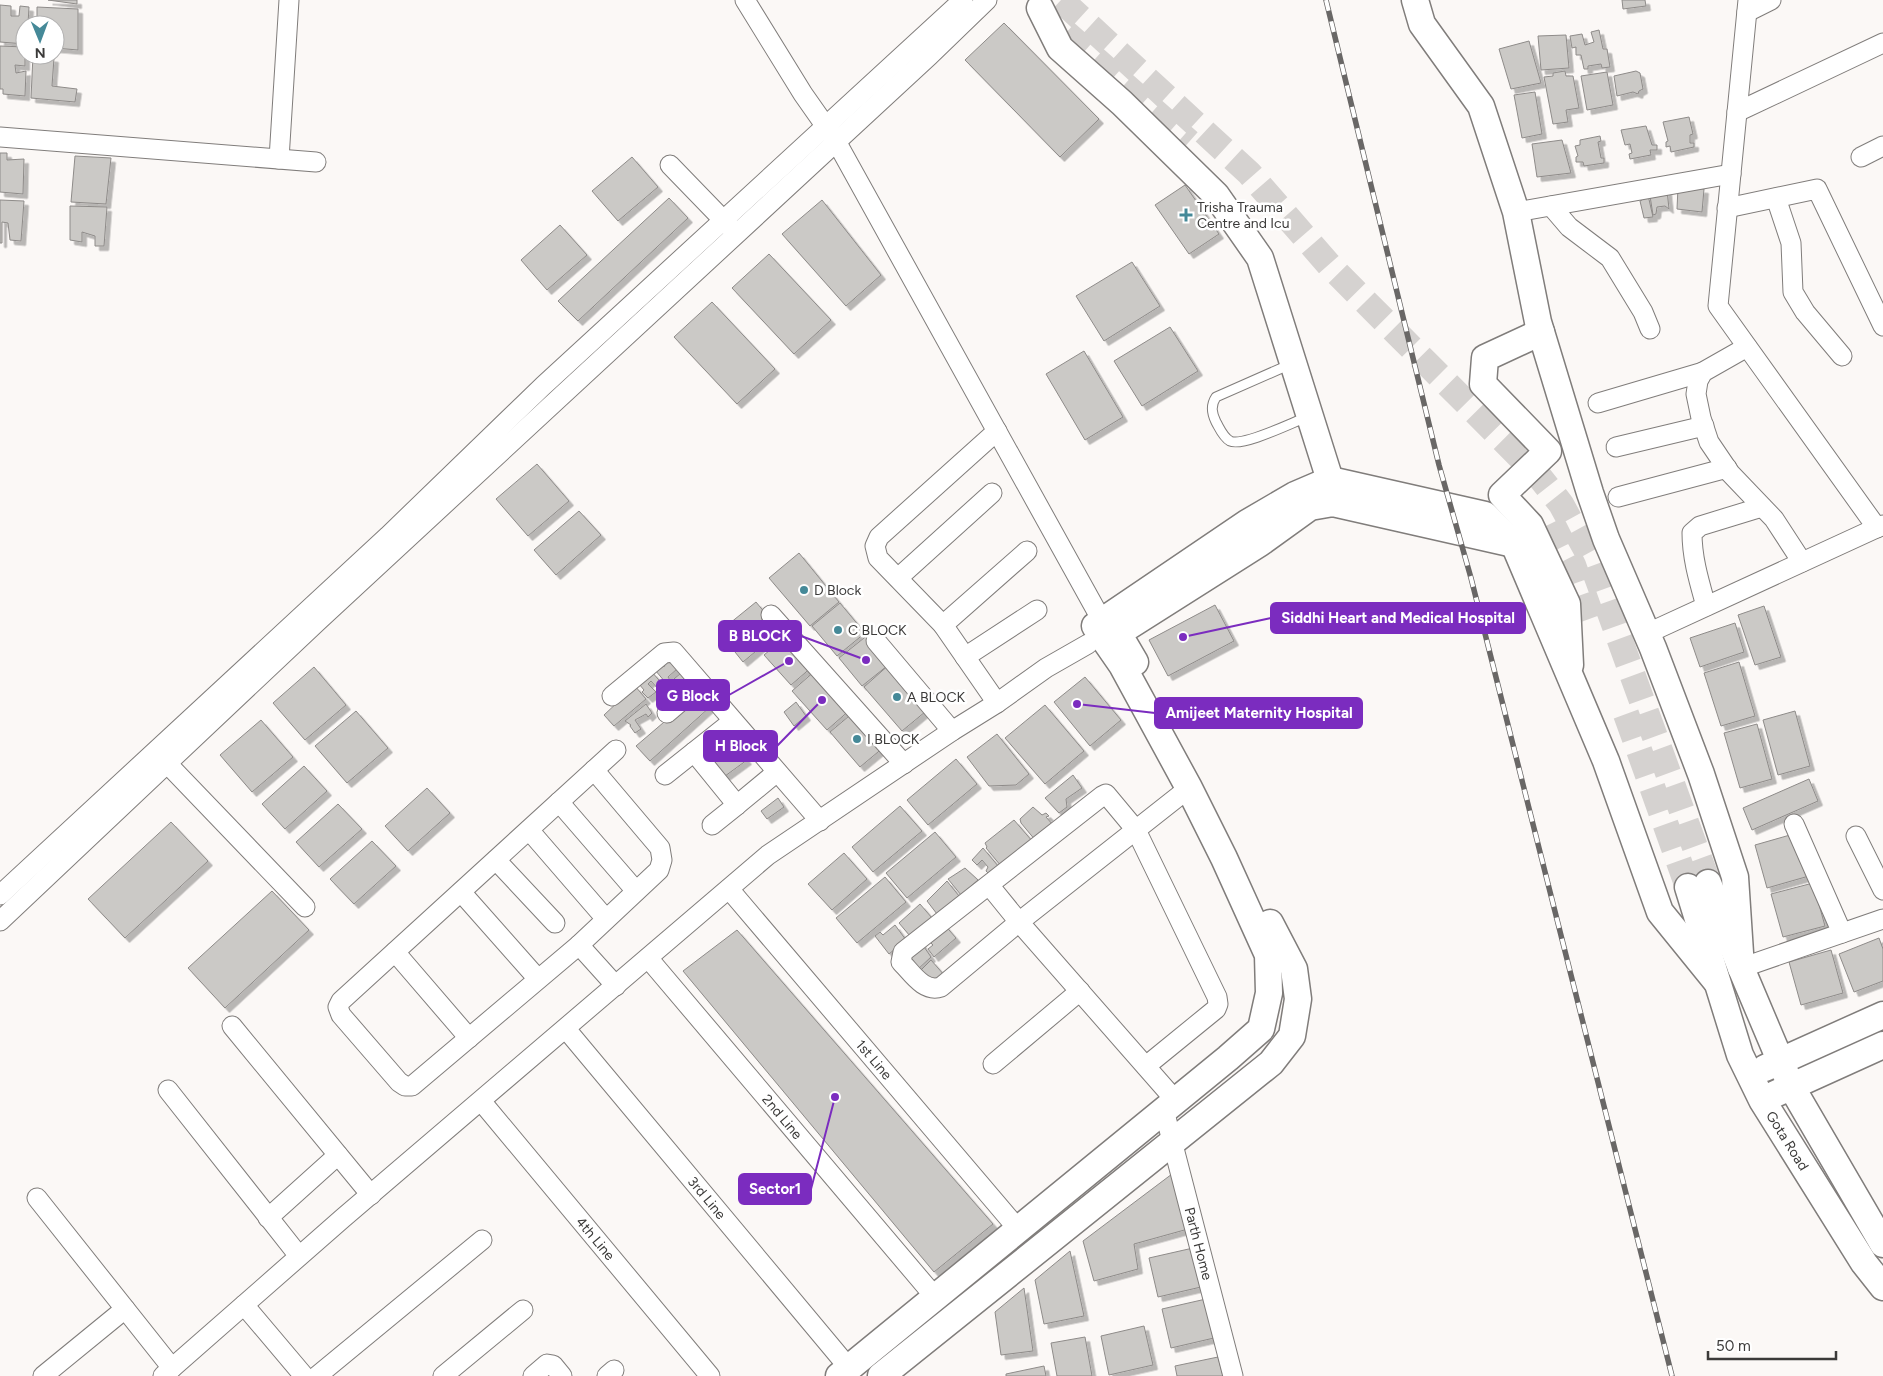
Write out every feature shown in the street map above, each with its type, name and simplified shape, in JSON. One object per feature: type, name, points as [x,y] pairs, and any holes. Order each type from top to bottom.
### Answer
[{"type":"street","points":[[279,159],[288,0]]},
{"type":"street","points":[[745,0],[803,94],[836,141],[997,431],[1189,788],[1224,858],[1268,955],[1269,993],[1261,1029],[1170,1106],[844,1372]]},
{"type":"street","points":[[268,657],[388,536],[550,379],[963,0]]},
{"type":"street","points":[[0,895],[161,757],[268,657],[737,234],[930,56],[987,0]]},
{"type":"street","points":[[1414,0],[1422,24],[1481,106],[1516,212],[1541,332],[1590,493],[1606,539],[1701,774],[1735,877],[1741,968],[1790,1086],[1883,1244]]},
{"type":"street","points":[[1646,634],[1880,527],[1718,306],[1747,6],[1771,0]]},
{"type":"street","points":[[1036,4],[1066,32]]},
{"type":"street","points":[[1036,4],[1060,48],[1122,103],[1216,195],[1260,258],[1331,492]]},
{"type":"street","points":[[1736,112],[1883,43]]},
{"type":"street","points":[[0,137],[316,162]]},
{"type":"street","points":[[1861,157],[1883,146]]},
{"type":"street","points":[[670,165],[737,234]]},
{"type":"street","points":[[1516,212],[1731,174]]},
{"type":"street","points":[[1727,208],[1817,189],[1883,326]]},
{"type":"street","points":[[1776,198],[1791,243],[1792,292],[1805,312],[1842,356]]},
{"type":"street","points":[[1551,206],[1569,227],[1610,258],[1643,312],[1650,329]]},
{"type":"street","points":[[1541,332],[1484,358],[1483,384],[1548,451],[1502,495],[1530,525],[1567,604],[1571,680]]},
{"type":"street","points":[[1598,403],[1703,372],[1747,347]]},
{"type":"street","points":[[1703,372],[1698,381],[1696,394],[1709,442],[1727,468],[1774,519],[1802,562]]},
{"type":"street","points":[[1616,447],[1704,426]]},
{"type":"street","points":[[997,431],[879,537],[876,546],[878,558],[943,625],[997,703]]},
{"type":"street","points":[[1618,497],[1727,468]]},
{"type":"street","points":[[1331,492],[1514,544],[1606,761],[1660,912],[1716,981]]},
{"type":"street","points":[[37,1198],[125,1309],[168,1372],[299,1256],[768,855],[952,731],[997,703],[1102,628],[1260,543],[1331,492]]},
{"type":"street","points":[[898,578],[992,493]]},
{"type":"street","points":[[1706,606],[1696,572],[1692,550],[1692,532],[1700,526],[1762,507]]},
{"type":"street","points":[[943,625],[1027,551]]},
{"type":"street","points":[[966,657],[1036,610]]},
{"type":"street","points":[[771,615],[904,764]]},
{"type":"street","points":[[881,1376],[1271,1063],[1292,1036],[1298,999],[1294,969],[1102,628]]},
{"type":"street","points":[[876,641],[952,731]]},
{"type":"street","points":[[612,696],[664,653],[674,652],[820,820]]},
{"type":"street","points":[[667,713],[700,684]]},
{"type":"street","points":[[665,775],[733,721]]},
{"type":"street","points":[[594,770],[660,848],[662,860],[659,870],[578,945],[469,1038],[412,1086],[405,1086],[392,1074],[341,1015],[338,1007],[341,1001],[529,830],[559,802],[594,770],[616,750]]},
{"type":"street","points":[[694,752],[737,804]]},
{"type":"street","points":[[161,757],[305,907]]},
{"type":"street","points":[[0,921],[161,757]]},
{"type":"street","points":[[712,825],[777,772]]},
{"type":"street","points":[[1146,1066],[1216,1009],[1218,1004],[1217,997],[1136,830],[1106,794],[903,952],[901,962],[926,987],[934,989],[941,987],[1019,922],[1136,830],[1189,788]]},
{"type":"street","points":[[559,802],[636,891]]},
{"type":"street","points":[[1794,824],[1842,933]]},
{"type":"street","points":[[529,830],[606,919]]},
{"type":"street","points":[[1856,836],[1883,890]]},
{"type":"street","points":[[496,860],[556,923]]},
{"type":"street","points":[[989,885],[1019,922],[1146,1066],[1170,1106]]},
{"type":"street","name":"Gota Road","points":[[1741,968],[1698,885],[1716,981],[1740,1055],[1749,1076],[1864,1263],[1883,1287]]},
{"type":"street","name":"1st Line","points":[[729,889],[1018,1230]]},
{"type":"street","points":[[461,892],[538,979]]},
{"type":"street","points":[[1741,968],[1883,919]]},
{"type":"street","points":[[578,945],[616,986]]},
{"type":"street","points":[[395,952],[469,1038]]},
{"type":"street","name":"2nd Line","points":[[648,958],[935,1297]]},
{"type":"street","points":[[993,1064],[1080,991]]},
{"type":"street","points":[[1749,1076],[1780,1060],[1883,1015]]},
{"type":"street","points":[[232,1026],[371,1195]]},
{"type":"street","name":"3rd Line","points":[[566,1029],[844,1372]]},
{"type":"street","points":[[1762,1100],[1883,1045]]},
{"type":"street","points":[[168,1090],[299,1256]]},
{"type":"street","name":"4th Line","points":[[481,1101],[710,1376]]},
{"type":"street","name":"Parth Home","points":[[1170,1106],[1172,1142],[1233,1376]]},
{"type":"street","points":[[268,1218],[338,1155]]},
{"type":"street","points":[[317,1376],[482,1240]]},
{"type":"street","points":[[244,1305],[304,1376]]},
{"type":"street","points":[[43,1376],[125,1309]]},
{"type":"street","points":[[443,1376],[523,1310]]},
{"type":"street","points":[[533,1376],[547,1364],[553,1365],[562,1376]]},
{"type":"lane","points":[[1293,363],[1216,397],[1212,408],[1213,416],[1222,434],[1228,440],[1241,442],[1309,416]]},
{"type":"building","points":[[48,0],[77,0],[77,4]]},
{"type":"building","points":[[1622,0],[1645,0],[1646,6],[1623,9]]},
{"type":"building","points":[[0,5],[11,6],[11,16],[15,16],[15,43],[0,42]]},
{"type":"building","points":[[20,6],[29,7],[29,15],[19,15]]},
{"type":"building","points":[[37,7],[78,9],[78,50],[65,49],[65,15],[37,15]]},
{"type":"building","points":[[1004,23],[1099,119],[1060,157],[965,60]]},
{"type":"building","points":[[1599,30],[1603,49],[1607,49],[1610,67],[1602,68],[1601,64],[1588,66],[1588,69],[1584,69],[1581,55],[1576,55],[1576,47],[1572,48],[1570,36],[1582,34],[1585,45],[1594,42],[1591,32]]},
{"type":"building","points":[[1566,35],[1569,68],[1541,70],[1538,36]]},
{"type":"building","points":[[1529,41],[1541,83],[1511,89],[1499,49]]},
{"type":"building","points":[[0,46],[15,47],[16,73],[26,71],[25,96],[3,94],[3,89],[0,89]]},
{"type":"building","points":[[33,65],[54,65],[52,86],[77,89],[75,102],[31,98]]},
{"type":"building","points":[[1565,71],[1566,76],[1573,76],[1579,108],[1566,110],[1568,122],[1553,124],[1544,77],[1553,76],[1553,73]]},
{"type":"building","points":[[1636,71],[1640,73],[1643,89],[1638,94],[1633,92],[1617,96],[1614,76]]},
{"type":"building","points":[[1607,72],[1613,105],[1587,110],[1581,76]]},
{"type":"building","points":[[1535,92],[1542,134],[1522,138],[1514,95]]},
{"type":"building","points":[[1689,117],[1693,134],[1690,135],[1690,143],[1694,143],[1694,147],[1671,152],[1670,146],[1666,147],[1666,142],[1668,141],[1663,122]]},
{"type":"building","points":[[1646,126],[1652,145],[1657,145],[1657,150],[1650,150],[1651,155],[1630,159],[1629,154],[1632,153],[1630,144],[1625,145],[1621,130]]},
{"type":"building","points":[[1600,136],[1601,141],[1598,142],[1601,158],[1604,158],[1604,163],[1584,166],[1583,162],[1576,162],[1576,157],[1578,156],[1575,146],[1580,145],[1580,140]]},
{"type":"building","points":[[1562,140],[1571,173],[1537,177],[1532,144]]},
{"type":"building","points":[[0,153],[7,153],[7,160],[24,159],[23,194],[0,192]]},
{"type":"building","points":[[75,156],[111,158],[106,204],[71,202]]},
{"type":"building","points":[[632,157],[658,187],[618,221],[592,191]]},
{"type":"building","points":[[1185,185],[1219,234],[1189,254],[1155,205]]},
{"type":"building","points":[[1678,187],[1704,189],[1702,212],[1677,209]]},
{"type":"building","points":[[1667,190],[1669,209],[1665,206],[1657,207],[1656,214],[1653,215],[1650,196]]},
{"type":"building","points":[[1648,195],[1653,217],[1644,218],[1640,201],[1642,196]]},
{"type":"building","points":[[669,198],[688,218],[578,321],[558,301]]},
{"type":"building","points":[[0,200],[24,201],[21,241],[10,240],[8,223],[2,222],[2,243],[0,243]]},
{"type":"building","points":[[822,200],[881,275],[846,306],[782,234]]},
{"type":"building","points":[[70,206],[107,207],[104,246],[95,246],[95,236],[82,232],[82,242],[70,240]]},
{"type":"building","points":[[560,225],[587,255],[547,290],[521,260]]},
{"type":"building","points":[[769,254],[831,320],[794,354],[732,288]]},
{"type":"building","points":[[1132,262],[1160,306],[1104,341],[1076,296]]},
{"type":"building","points":[[712,302],[775,369],[737,404],[674,337]]},
{"type":"building","points":[[1170,327],[1198,371],[1142,406],[1114,361]]},
{"type":"building","points":[[1084,351],[1123,417],[1085,440],[1046,374]]},
{"type":"building","points":[[537,464],[569,501],[528,536],[496,499]]},
{"type":"building","points":[[579,511],[601,535],[556,575],[534,550]]},
{"type":"building","name":"D Block","points":[[799,553],[839,602],[810,626],[769,578]]},
{"type":"building","points":[[756,602],[780,631],[743,662],[719,632]]},
{"type":"building","name":"C BLOCK","points":[[840,603],[865,633],[837,656],[812,626]]},
{"type":"building","points":[[1215,605],[1234,641],[1168,676],[1149,640]]},
{"type":"building","points":[[1764,606],[1781,657],[1755,665],[1738,615]]},
{"type":"building","points":[[1735,623],[1744,652],[1700,667],[1690,638]]},
{"type":"building","points":[[869,634],[892,662],[862,686],[839,658]]},
{"type":"building","points":[[787,636],[813,666],[791,685],[764,655]]},
{"type":"building","points":[[667,658],[677,669],[668,677],[670,680],[666,683],[655,670],[660,665],[662,667],[665,666],[662,662]]},
{"type":"building","points":[[1739,662],[1755,716],[1721,726],[1704,673]]},
{"type":"building","name":"A BLOCK","points":[[891,663],[931,707],[902,731],[864,687]]},
{"type":"building","points":[[314,667],[346,705],[305,740],[273,703]]},
{"type":"building","points":[[816,670],[851,709],[827,730],[792,691]]},
{"type":"building","points":[[652,672],[664,686],[659,690],[651,681],[648,684],[656,692],[648,698],[642,692],[644,690],[639,684]]},
{"type":"building","points":[[681,673],[692,687],[679,697],[668,684]]},
{"type":"building","points":[[1085,677],[1121,720],[1090,746],[1054,702]]},
{"type":"building","points":[[635,686],[646,699],[614,726],[604,715]]},
{"type":"building","points":[[698,693],[710,707],[650,761],[636,746]]},
{"type":"building","points":[[669,694],[673,698],[662,711],[657,704]]},
{"type":"building","points":[[796,702],[806,716],[794,726],[784,712]]},
{"type":"building","points":[[646,704],[652,713],[648,717],[646,714],[635,720],[641,729],[635,733],[631,725],[625,721]]},
{"type":"building","points":[[1045,705],[1084,751],[1045,784],[1005,738]]},
{"type":"building","points":[[356,711],[388,748],[347,783],[315,746]]},
{"type":"building","name":"I BLOCK","points":[[855,711],[884,747],[860,767],[830,732]]},
{"type":"building","points":[[1795,711],[1810,766],[1778,775],[1763,720]]},
{"type":"building","points":[[261,720],[293,757],[252,792],[220,755]]},
{"type":"building","points":[[1757,724],[1772,779],[1740,788],[1724,733]]},
{"type":"building","points":[[997,734],[1029,774],[1016,785],[989,786],[967,757]]},
{"type":"building","points":[[727,735],[747,760],[721,779],[703,755]]},
{"type":"building","points":[[956,759],[977,784],[928,825],[907,800]]},
{"type":"building","points":[[304,766],[327,791],[285,829],[262,804]]},
{"type":"building","points":[[1073,775],[1082,788],[1066,799],[1067,807],[1059,813],[1045,798]]},
{"type":"building","points":[[1809,779],[1818,801],[1752,830],[1743,808]]},
{"type":"building","points":[[427,788],[450,813],[408,851],[385,826]]},
{"type":"building","points":[[778,798],[784,807],[767,819],[761,811]]},
{"type":"building","points":[[338,804],[362,829],[319,867],[296,842]]},
{"type":"building","points":[[900,806],[922,831],[873,872],[852,847]]},
{"type":"building","points":[[1033,807],[1042,815],[1046,813],[1049,816],[1046,817],[1053,825],[1036,841],[1021,823],[1020,819]]},
{"type":"building","points":[[1014,820],[1033,842],[1001,866],[986,848],[985,843]]},
{"type":"building","points":[[171,822],[208,861],[125,938],[88,899]]},
{"type":"building","points":[[935,832],[956,857],[907,898],[886,873]]},
{"type":"building","points":[[1797,833],[1809,876],[1767,888],[1755,845]]},
{"type":"building","points":[[372,841],[396,866],[354,904],[330,879]]},
{"type":"building","points":[[983,848],[999,867],[990,875],[986,871],[988,867],[982,860],[977,865],[972,860]]},
{"type":"building","points":[[844,853],[867,879],[832,910],[808,884]]},
{"type":"building","points":[[965,868],[978,880],[961,895],[948,879]]},
{"type":"building","points":[[885,877],[906,902],[857,943],[836,918]]},
{"type":"building","points":[[947,881],[959,896],[937,914],[927,901]]},
{"type":"building","points":[[1813,883],[1825,926],[1783,937],[1771,894]]},
{"type":"building","points":[[272,891],[309,930],[225,1008],[188,968]]},
{"type":"building","points":[[920,904],[932,918],[910,936],[899,923]]},
{"type":"building","points":[[943,923],[956,938],[934,957],[928,949],[933,945],[925,937]]},
{"type":"building","points":[[895,925],[906,940],[889,954],[875,936],[880,932],[883,935]]},
{"type":"building","points":[[737,930],[993,1224],[934,1272],[683,971]]},
{"type":"building","points":[[1879,938],[1883,949],[1883,981],[1854,992],[1839,954]]},
{"type":"building","points":[[920,941],[931,957],[916,971],[903,955]]},
{"type":"building","points":[[1831,950],[1843,993],[1801,1005],[1789,962]]},
{"type":"building","points":[[931,960],[945,976],[930,987],[918,973]]},
{"type":"building","points":[[1172,1174],[1188,1229],[1134,1244],[1138,1269],[1094,1281],[1083,1241]]},
{"type":"building","points":[[1193,1248],[1201,1287],[1158,1297],[1149,1258]]},
{"type":"building","points":[[1070,1251],[1084,1316],[1044,1324],[1035,1280]]},
{"type":"building","points":[[1024,1288],[1033,1351],[1001,1355],[995,1312]]},
{"type":"building","points":[[1206,1299],[1214,1338],[1171,1348],[1162,1309]]},
{"type":"building","points":[[1144,1326],[1153,1365],[1109,1375],[1101,1336]]},
{"type":"building","points":[[1085,1337],[1092,1376],[1057,1376],[1051,1343]]},
{"type":"building","points":[[1218,1357],[1223,1376],[1177,1376],[1175,1366]]},
{"type":"building","points":[[1044,1366],[1046,1376],[1006,1376],[1006,1374]]},
{"type":"tunnel","points":[[1061,0],[1249,173],[1330,266],[1538,475],[1561,504],[1589,555],[1708,883]]},
{"type":"tunnel","points":[[1066,33],[1189,142]]},
{"type":"tunnel","points":[[1552,523],[1573,565],[1592,618]]},
{"type":"tunnel","points":[[1626,714],[1688,887]]},
{"type":"railway","points":[[1326,0],[1439,465],[1471,578],[1672,1376]]},
{"type":"place","name":"Trisha Trauma Centre and Icu","points":[[1186,215]]},
{"type":"place","name":"D Block","points":[[804,590]]},
{"type":"place","name":"C BLOCK","points":[[838,630]]},
{"type":"place","name":"Siddhi Heart and Medical Hospital","points":[[1183,637]]},
{"type":"place","name":"B BLOCK","points":[[866,660]]},
{"type":"place","name":"G Block","points":[[789,661]]},
{"type":"place","name":"A BLOCK","points":[[897,697]]},
{"type":"place","name":"H Block","points":[[822,700]]},
{"type":"place","name":"Amijeet Maternity Hospital","points":[[1077,704]]},
{"type":"place","name":"I BLOCK","points":[[857,739]]},
{"type":"place","name":"Sector1","points":[[835,1097]]}]
